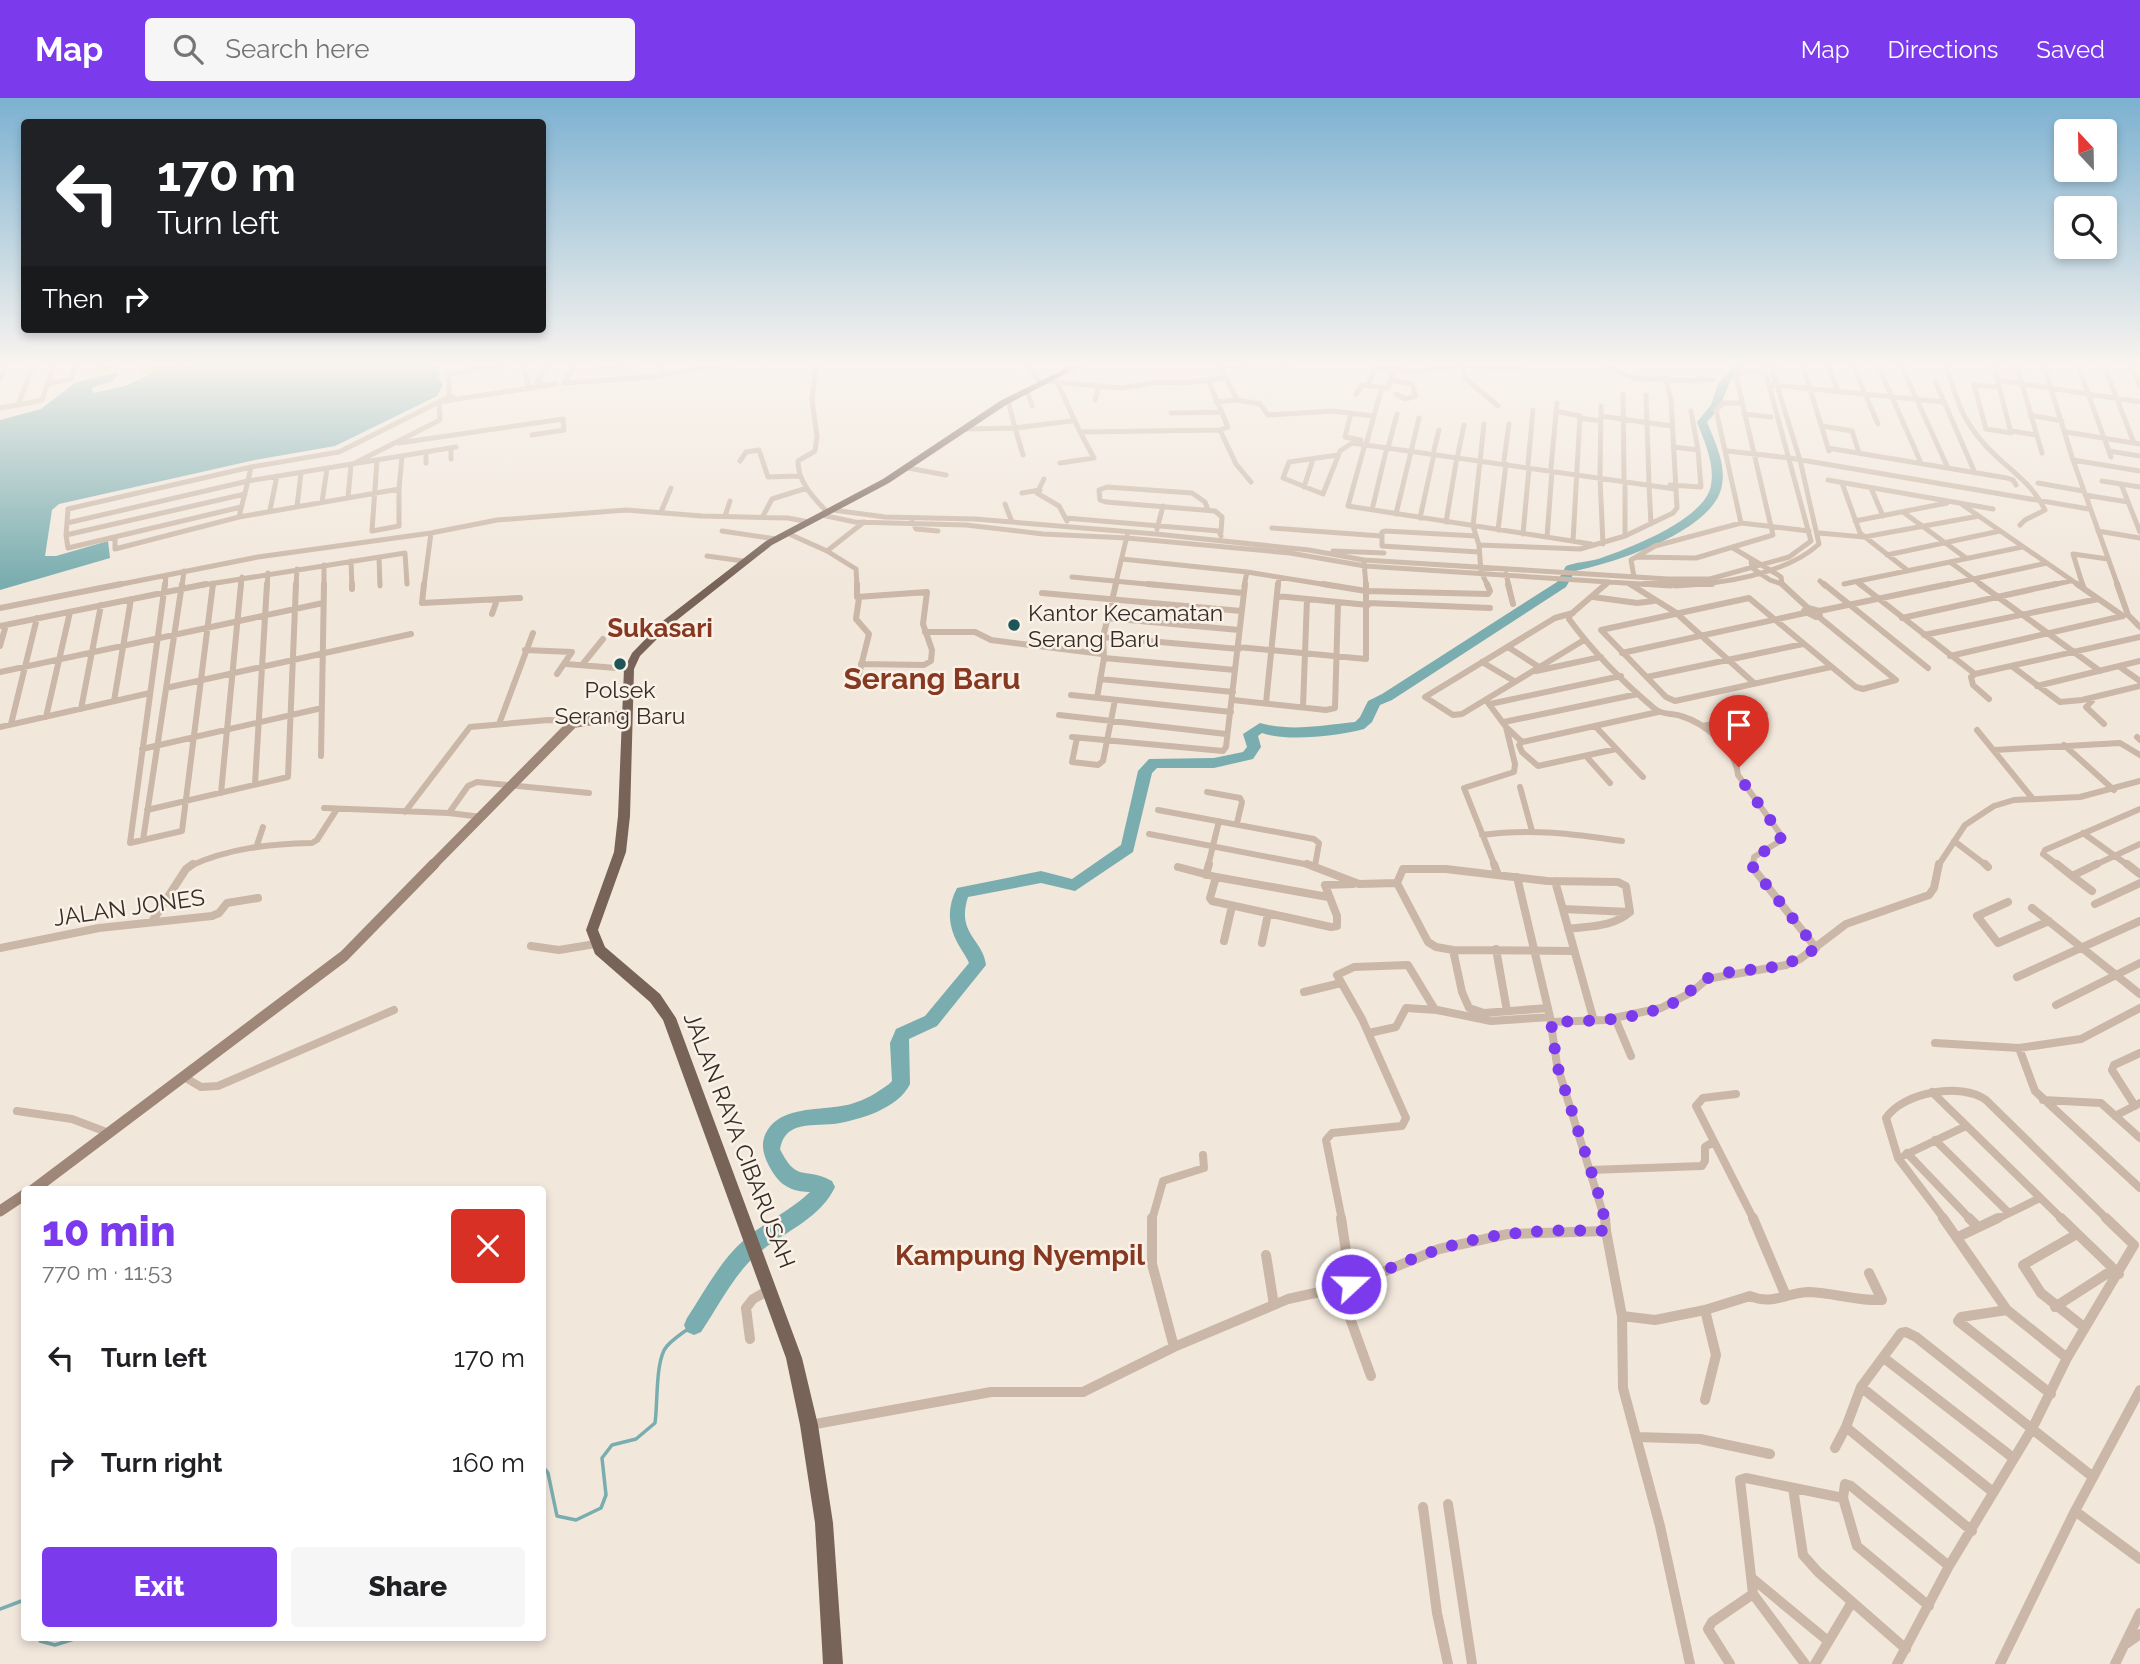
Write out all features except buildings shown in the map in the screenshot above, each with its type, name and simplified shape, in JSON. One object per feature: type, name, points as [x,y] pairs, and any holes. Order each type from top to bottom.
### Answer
[{"type":"main road","points":[[595,944],[593,922],[617,862],[623,832],[625,715],[629,669],[636,654],[668,622],[743,561],[781,536],[908,468],[955,436]]},
{"type":"main road","name":"JALAN RAYA CIBARUSAH","points":[[595,944],[655,998],[666,1012],[749,1240],[788,1338],[809,1425],[829,1557],[833,1664]]},
{"type":"street","points":[[240,507],[68,548],[68,509],[251,467],[339,452],[371,436]]},
{"type":"street","points":[[351,465],[408,436]]},
{"type":"street","points":[[391,445],[447,436]]},
{"type":"street","points":[[816,436],[815,451],[798,461],[799,476],[828,513],[864,522],[1012,522],[1364,563],[1551,574],[1609,582],[1700,586],[1771,569],[1804,558],[1814,550],[1819,534],[1800,460],[1791,436]]},
{"type":"street","points":[[1017,436],[1023,455]]},
{"type":"street","points":[[1060,463],[1094,458],[1082,436]]},
{"type":"street","points":[[1223,436],[1236,464],[1251,482]]},
{"type":"street","points":[[1345,436],[1366,442],[1649,484],[1701,487],[1696,436]]},
{"type":"street","points":[[1368,436],[1348,506],[1601,544]]},
{"type":"street","points":[[1372,510],[1391,436]]},
{"type":"street","points":[[1396,514],[1414,436]]},
{"type":"street","points":[[1420,517],[1438,436]]},
{"type":"street","points":[[1446,522],[1462,436]]},
{"type":"street","points":[[1122,559],[1247,572],[1366,591],[1488,594],[1490,591],[1481,570],[1479,545],[1473,526],[1483,436]]},
{"type":"street","points":[[1499,530],[1508,436]]},
{"type":"street","points":[[1523,534],[1531,436]]},
{"type":"street","points":[[1547,537],[1554,436]]},
{"type":"street","points":[[1573,541],[1578,436]]},
{"type":"street","points":[[1601,436],[1601,544]]},
{"type":"street","points":[[1624,436],[1625,536]]},
{"type":"street","points":[[1647,436],[1651,524]]},
{"type":"street","points":[[1479,545],[1560,550],[1601,544],[1625,536],[1676,510],[1672,436]]},
{"type":"street","points":[[1723,436],[1741,523]]},
{"type":"street","points":[[1636,557],[1684,559],[1772,536],[1750,436]]},
{"type":"street","points":[[1578,577],[1702,580],[1752,568],[1797,553],[1807,546],[1810,534],[1784,436]]},
{"type":"street","points":[[1825,436],[1828,449],[2012,479],[2016,485]]},
{"type":"street","points":[[1854,436],[1859,453]]},
{"type":"street","points":[[1909,436],[1921,464]]},
{"type":"street","points":[[1933,436],[1948,468]]},
{"type":"street","points":[[1958,436],[1975,473]]},
{"type":"street","points":[[1978,436],[1987,448],[2033,488],[2041,500],[2045,510],[2024,519],[2020,525]]},
{"type":"street","points":[[2036,436],[2042,453]]},
{"type":"street","points":[[2067,436],[2125,615]]},
{"type":"street","points":[[2092,436],[2137,443]]},
{"type":"street","points":[[2104,438],[2110,454],[2140,456]]},
{"type":"street","points":[[1338,456],[1289,462],[1283,478],[1324,494],[1338,456],[1348,445],[1366,442]]},
{"type":"street","points":[[67,523],[248,481],[453,447],[451,459]]},
{"type":"street","points":[[1673,447],[1698,450]]},
{"type":"street","points":[[740,461],[746,452],[759,450],[768,477],[799,476]]},
{"type":"street","points":[[1727,451],[1790,458],[2089,509]]},
{"type":"street","points":[[426,452],[426,463]]},
{"type":"street","points":[[377,460],[372,531],[399,526],[402,456]]},
{"type":"street","points":[[1304,487],[1312,460]]},
{"type":"street","points":[[2073,460],[2140,471]]},
{"type":"street","points":[[348,497],[351,465]]},
{"type":"street","points":[[239,517],[251,467]]},
{"type":"street","points":[[322,502],[327,468]]},
{"type":"street","points":[[908,468],[946,475]]},
{"type":"street","points":[[297,506],[301,473]]},
{"type":"street","points":[[270,510],[277,476]]},
{"type":"street","points":[[1911,478],[1916,495]]},
{"type":"street","points":[[1044,479],[1037,493],[1039,497],[1059,506],[1070,528]]},
{"type":"street","points":[[1828,480],[1993,509]]},
{"type":"street","points":[[2102,481],[2140,487]]},
{"type":"street","points":[[1842,483],[1855,521],[1863,535],[1907,570]]},
{"type":"street","points":[[2038,483],[2128,502]]},
{"type":"street","points":[[2121,484],[2140,532]]},
{"type":"street","points":[[1208,510],[1205,502],[1192,492],[1107,487],[1099,490],[1102,501],[1217,512],[1222,517],[1221,540]]},
{"type":"street","points":[[661,512],[671,488]]},
{"type":"street","points":[[763,516],[772,499],[807,488]]},
{"type":"street","points":[[1871,488],[1883,516]]},
{"type":"street","points":[[115,537],[116,549],[270,510],[399,489]]},
{"type":"street","points":[[1023,493],[1040,490]]},
{"type":"street","points":[[66,535],[245,494]]},
{"type":"street","points":[[725,516],[730,501]]},
{"type":"street","points":[[1855,521],[1952,502]]},
{"type":"street","points":[[1960,503],[2140,627]]},
{"type":"street","points":[[1006,504],[1012,522]]},
{"type":"street","points":[[1156,534],[1163,506]]},
{"type":"street","points":[[0,608],[258,557],[519,518],[626,510],[763,516],[810,522]]},
{"type":"street","points":[[1903,512],[1966,558]]},
{"type":"street","points":[[828,513],[1043,534],[1156,534],[1309,550],[1479,552]]},
{"type":"street","points":[[1634,577],[1630,562],[1655,546],[1741,523],[1810,534],[1863,535],[1979,516]]},
{"type":"street","points":[[1066,519],[1221,532]]},
{"type":"street","points":[[913,521],[916,529],[937,531]]},
{"type":"street","points":[[827,551],[840,538],[853,535],[864,522]]},
{"type":"street","points":[[1272,528],[1381,536]]},
{"type":"street","points":[[722,531],[781,536],[827,551],[856,569],[856,596],[859,598],[856,621],[859,628],[869,634],[858,678],[871,678]]},
{"type":"street","points":[[1386,561],[1381,536],[1385,531],[1476,537]]},
{"type":"street","points":[[1887,555],[2000,531]]},
{"type":"street","points":[[2098,531],[2140,538]]},
{"type":"street","points":[[431,533],[422,603],[520,598]]},
{"type":"street","points":[[1097,698],[1103,637],[1127,535]]},
{"type":"street","points":[[1844,584],[2022,547]]},
{"type":"street","points":[[1733,548],[1751,560],[1765,564],[1783,579],[1782,584]]},
{"type":"street","points":[[1304,556],[1309,550]]},
{"type":"street","points":[[1309,550],[1364,563],[1386,561],[1506,574],[1551,574]]},
{"type":"street","points":[[0,646],[3,625],[268,573],[405,553],[407,584]]},
{"type":"street","points":[[2084,590],[2073,554],[2108,559]]},
{"type":"street","points":[[707,556],[743,561]]},
{"type":"street","points":[[379,557],[380,586]]},
{"type":"street","points":[[1751,560],[1752,568],[1758,573],[1772,582],[1782,584],[1806,610],[1819,614],[1896,680],[1859,688],[1749,598],[1601,630],[1668,698],[1675,701],[1831,667]]},
{"type":"street","points":[[351,561],[352,589]]},
{"type":"street","points":[[1950,562],[2100,671]]},
{"type":"street","points":[[1103,637],[1363,659],[1368,657],[1368,604],[1364,563]]},
{"type":"street","points":[[1819,614],[1879,598],[2047,563]]},
{"type":"street","points":[[321,756],[324,565]]},
{"type":"street","points":[[147,810],[288,777],[297,569]]},
{"type":"street","points":[[143,840],[184,571]]},
{"type":"street","points":[[1115,700],[1108,741],[1101,764],[1075,763],[1072,758],[1075,737],[1108,741],[1217,752],[1226,747],[1247,572]]},
{"type":"street","points":[[256,784],[268,573]]},
{"type":"street","points":[[1506,574],[1513,604]]},
{"type":"street","points":[[166,575],[130,842],[182,831],[213,583]]},
{"type":"street","points":[[221,793],[242,577]]},
{"type":"street","points":[[1072,577],[1243,593]]},
{"type":"street","points":[[1266,703],[1279,577]]},
{"type":"street","points":[[1902,618],[2070,580]]},
{"type":"street","points":[[1820,581],[1928,668]]},
{"type":"street","points":[[1609,582],[1574,612],[1569,620],[1584,640],[1658,712]]},
{"type":"street","points":[[1857,582],[1975,674]]},
{"type":"street","points":[[1629,583],[1675,612],[1754,683]]},
{"type":"street","points":[[859,598],[927,592],[925,632],[933,650],[928,664],[861,664]]},
{"type":"street","points":[[1042,593],[1241,611]]},
{"type":"street","points":[[1277,596],[1368,604],[1490,608]]},
{"type":"street","points":[[1593,597],[1637,603],[1656,600]]},
{"type":"street","points":[[114,701],[131,599]]},
{"type":"street","points":[[1303,707],[1307,599]]},
{"type":"street","points":[[1924,635],[2098,599]]},
{"type":"street","points":[[492,614],[497,600]]},
{"type":"street","points":[[1100,679],[1233,696],[1266,703],[1335,708],[1338,602]]},
{"type":"street","points":[[0,672],[323,603]]},
{"type":"street","points":[[81,709],[102,605]]},
{"type":"street","points":[[1622,653],[1777,620],[1806,610]]},
{"type":"street","points":[[46,717],[70,612]]},
{"type":"street","points":[[1574,612],[1555,618],[1425,697],[1457,716],[1488,702],[1621,676]]},
{"type":"street","points":[[1950,656],[2125,615]]},
{"type":"street","points":[[11,724],[37,618]]},
{"type":"street","points":[[1107,618],[1239,630]]},
{"type":"street","points":[[925,632],[975,632],[991,640],[1103,656],[1235,670]]},
{"type":"street","points":[[499,724],[533,633]]},
{"type":"street","points":[[166,688],[411,634]]},
{"type":"street","points":[[1989,699],[1973,685],[1971,677],[1975,674],[2140,637]]},
{"type":"street","points":[[582,665],[603,639]]},
{"type":"street","points":[[1488,702],[1514,681],[1584,640]]},
{"type":"street","points":[[1647,677],[1803,644]]},
{"type":"street","points":[[1508,647],[1539,667]]},
{"type":"street","points":[[525,650],[572,652],[557,674]]},
{"type":"street","points":[[1532,672],[1601,657]]},
{"type":"street","points":[[2037,686],[2140,661]]},
{"type":"street","points":[[1482,662],[1514,681]]},
{"type":"street","points":[[566,664],[629,669]]},
{"type":"street","points":[[2013,667],[2060,702],[2090,698],[2140,683]]},
{"type":"street","points":[[2120,667],[2140,683]]},
{"type":"street","points":[[0,727],[150,693]]},
{"type":"street","points":[[1505,725],[1638,694]]},
{"type":"street","points":[[1071,695],[1231,712]]},
{"type":"street","points":[[2090,698],[2092,701],[2086,707],[2104,724]]},
{"type":"street","points":[[1488,702],[1505,725],[1522,741]]},
{"type":"street","points":[[142,749],[322,708]]},
{"type":"street","points":[[1522,741],[1658,712],[1682,716],[1702,726],[1717,738],[1737,764],[1738,775],[1781,835],[1780,841],[1754,858],[1753,868],[1816,948]]},
{"type":"street","points":[[1702,726],[1765,714]]},
{"type":"street","points":[[405,812],[467,729],[477,724],[548,720],[576,722],[625,715]]},
{"type":"street","points":[[1059,715],[1226,734]]},
{"type":"street","points":[[38,1186],[344,956],[576,722]]},
{"type":"street","points":[[1498,875],[1464,788],[1514,772],[1515,764],[1505,725]]},
{"type":"street","points":[[1595,726],[1643,777]]},
{"type":"street","points":[[1976,730],[2033,799]]},
{"type":"street","points":[[1522,741],[1520,749],[1538,766],[1616,749]]},
{"type":"street","points":[[1994,750],[2120,743],[2140,755]]},
{"type":"street","points":[[2063,745],[2114,790]]},
{"type":"street","points":[[1586,756],[1610,783]]},
{"type":"street","points":[[1475,1015],[1507,1011],[1594,1021],[1615,1018],[1670,1005],[1712,977],[1781,967],[1816,948],[1837,930],[1861,917],[1929,895],[1934,888],[1937,867],[1963,827],[1994,806],[2007,801],[2080,797],[2140,781]]},
{"type":"street","points":[[449,813],[472,783],[488,782],[589,793]]},
{"type":"street","points":[[1520,787],[1532,831]]},
{"type":"street","points":[[1207,792],[1240,798],[1242,803],[1237,823]]},
{"type":"street","points":[[324,808],[449,813],[482,817]]},
{"type":"street","points":[[153,920],[191,865],[257,845],[312,842],[317,840],[337,809]]},
{"type":"street","points":[[2092,891],[2043,854],[2083,833],[2140,809]]},
{"type":"street","points":[[1158,810],[1314,839],[1319,843],[1315,866]]},
{"type":"street","points":[[1206,875],[1219,821]]},
{"type":"street","points":[[257,845],[263,827]]},
{"type":"street","points":[[1482,835],[1532,831],[1568,832],[1622,841]]},
{"type":"street","points":[[2083,833],[2140,874]]},
{"type":"street","points":[[1149,834],[1315,866],[1359,884]]},
{"type":"street","points":[[1954,841],[1988,867]]},
{"type":"street","points":[[2072,876],[2140,844]]},
{"type":"street","points":[[1178,867],[1206,875],[1328,897]]},
{"type":"street","points":[[1573,951],[1453,950],[1436,947],[1428,942],[1397,883],[1399,873],[1408,868],[1555,881],[1621,883],[1628,889],[1630,912]]},
{"type":"street","points":[[1216,877],[1210,900],[1334,927],[1337,926],[1338,917],[1324,887],[1328,883],[1328,872]]},
{"type":"street","points":[[1517,877],[1532,949],[1550,1015],[1557,1065],[1604,1212],[1622,1316],[1623,1388],[1681,1614],[1690,1664]]},
{"type":"street","points":[[1555,881],[1594,1021]]},
{"type":"street","points":[[1328,883],[1397,883]]},
{"type":"street","points":[[2095,904],[2140,883]]},
{"type":"street","name":"JALAN JONES","points":[[0,948],[99,928],[153,920],[212,916],[219,913],[227,903],[258,898]]},
{"type":"street","points":[[2008,902],[1977,916],[1998,943],[2049,921]]},
{"type":"street","points":[[1224,941],[1232,906]]},
{"type":"street","points":[[2032,908],[2140,994]]},
{"type":"street","points":[[1563,909],[1630,912]]},
{"type":"street","points":[[1568,929],[1614,923],[1630,912]]},
{"type":"street","points":[[1262,943],[1268,914]]},
{"type":"street","points":[[2017,977],[2140,921]]},
{"type":"street","points":[[531,946],[559,950],[595,944]]},
{"type":"street","points":[[1496,949],[1507,1011]]},
{"type":"street","points":[[1453,950],[1466,1005],[1475,1015]]},
{"type":"street","points":[[2056,1005],[2140,963]]},
{"type":"street","points":[[1351,1284],[1326,1140],[1332,1133],[1343,1131],[1389,1130],[1402,1126],[1406,1118],[1369,1033],[1337,975],[1348,969],[1408,965],[1434,1009]]},
{"type":"street","points":[[1304,992],[1340,983]]},
{"type":"street","points":[[1369,1033],[1396,1027],[1406,1008],[1434,1009],[1496,1021],[1550,1015]]},
{"type":"street","points":[[1935,1043],[2020,1048],[2086,1037],[2140,1008]]},
{"type":"street","points":[[184,1077],[201,1087],[218,1086],[394,1010]]},
{"type":"street","points":[[1615,1018],[1631,1056]]},
{"type":"street","points":[[2020,1048],[2035,1091],[2140,1188]]},
{"type":"street","points":[[2115,1116],[2138,1104],[2112,1070],[2114,1065],[2140,1053]]},
{"type":"street","points":[[1932,1092],[2116,1272]]},
{"type":"street","points":[[1897,1664],[1949,1566],[2052,1394],[2067,1358],[2116,1272],[2133,1248],[2132,1241],[2123,1232],[1997,1110],[1978,1095],[1970,1092],[1932,1092],[1891,1109],[1887,1114],[1902,1156],[2007,1310],[2067,1358]]},
{"type":"street","points":[[1736,1094],[1703,1098],[1696,1103],[1713,1142],[1760,1231],[1786,1296]]},
{"type":"street","points":[[2043,1100],[2101,1103],[2140,1138]]},
{"type":"street","points":[[17,1111],[72,1119],[110,1133]]},
{"type":"street","points":[[1902,1156],[1966,1126]]},
{"type":"street","points":[[1935,1140],[2008,1212]]},
{"type":"street","points":[[1590,1170],[1702,1166],[1705,1161],[1704,1147],[1713,1142]]},
{"type":"street","points":[[1174,1346],[1157,1294],[1150,1250],[1154,1206],[1163,1181],[1205,1168],[1203,1155]]},
{"type":"street","points":[[1902,1156],[1978,1227]]},
{"type":"street","points":[[0,1212],[21,1197]]},
{"type":"street","points":[[1958,1237],[2040,1198]]},
{"type":"street","points":[[809,1425],[991,1392],[1075,1394],[1092,1389],[1174,1346],[1274,1305],[1298,1296],[1339,1289],[1439,1249],[1533,1231],[1606,1231]]},
{"type":"street","points":[[2077,1234],[2022,1265],[2055,1307],[2085,1328]]},
{"type":"street","points":[[1266,1255],[1274,1305]]},
{"type":"street","points":[[2055,1307],[2116,1272]]},
{"type":"street","points":[[1622,1316],[1655,1320],[1705,1310],[1750,1296],[1764,1302],[1808,1292],[1865,1301],[1882,1300],[1869,1273]]},
{"type":"street","points":[[750,1339],[746,1308],[751,1298],[769,1289]]},
{"type":"street","points":[[1339,1289],[1371,1376]]},
{"type":"street","points":[[1704,1400],[1717,1354],[1705,1310]]},
{"type":"street","points":[[2007,1310],[1961,1317],[1958,1321],[2052,1394]]},
{"type":"street","points":[[1835,1448],[1861,1387],[1901,1333],[1909,1333],[2033,1427],[2093,1477]]},
{"type":"street","points":[[1884,1358],[2012,1457]]},
{"type":"street","points":[[1861,1387],[1993,1492]]},
{"type":"street","points":[[2000,1664],[2075,1511],[2140,1390]]},
{"type":"street","points":[[1846,1427],[1972,1531]]},
{"type":"street","points":[[1637,1437],[1700,1439],[1770,1454]]},
{"type":"street","points":[[1805,1664],[1753,1594],[1740,1480],[1746,1478],[1843,1498]]},
{"type":"street","points":[[1929,1606],[1857,1546],[1843,1498],[1842,1488],[1845,1484],[1852,1486],[1949,1566]]},
{"type":"street","points":[[1793,1488],[1803,1555],[1906,1649]]},
{"type":"street","points":[[1448,1504],[1472,1664]]},
{"type":"street","points":[[1423,1507],[1437,1613],[1448,1664]]},
{"type":"street","points":[[2075,1511],[2140,1559]]},
{"type":"street","points":[[1753,1579],[1828,1641]]},
{"type":"street","points":[[1730,1664],[1708,1629],[1712,1622],[1753,1594]]},
{"type":"street","points":[[1815,1664],[1852,1602]]},
{"type":"street","points":[[2115,1664],[2140,1613]]},
{"type":"street","points":[[2126,1644],[2140,1634]]},
{"type":"water","points":[[0,436],[355,436],[335,446],[255,460],[59,504],[52,510],[45,556],[56,556],[108,541],[110,558],[0,590]]},
{"type":"waterway","points":[[694,1325],[744,1253],[808,1207],[825,1187],[797,1182],[783,1171],[771,1149],[779,1129],[797,1120],[855,1111],[881,1100],[895,1090],[901,1084],[899,1043],[902,1034],[931,1021],[978,965],[977,957],[962,935],[957,917],[959,899],[963,892],[1041,877],[1075,885],[1128,848],[1145,771],[1154,763],[1214,763],[1248,756],[1254,747],[1250,734],[1260,728],[1276,733],[1290,733],[1359,726],[1367,719],[1375,702],[1387,697],[1562,584],[1570,568],[1613,557],[1670,532],[1703,511],[1717,484],[1717,467],[1708,436]]},
{"type":"waterway","points":[[546,1470],[557,1516],[576,1520],[601,1508],[606,1495],[602,1458],[612,1445],[636,1439],[655,1423],[663,1352],[673,1340],[694,1325]]},
{"type":"waterway","points":[[0,1609],[21,1601]]},
{"type":"waterway","points":[[40,1641],[55,1645],[68,1641]]},
{"type":"place","name":"Kantor Kecamatan Serang Baru","points":[[1014,625]]},
{"type":"place","name":"Polsek Serang Baru","points":[[620,664]]},
{"type":"district","name":"Sukasari","points":[[660,628]]},
{"type":"district","name":"Serang Baru","points":[[932,678]]},
{"type":"district","name":"Kampung Nyempil","points":[[1020,1255]]},
{"type":"route","points":[[1351,1284],[1452,1245],[1533,1231],[1606,1231],[1602,1205],[1557,1065],[1551,1022],[1605,1020],[1661,1008],[1692,992],[1707,979],[1781,967],[1816,948],[1753,868],[1754,858],[1762,850],[1780,841],[1781,835],[1738,775],[1739,767]]}]
